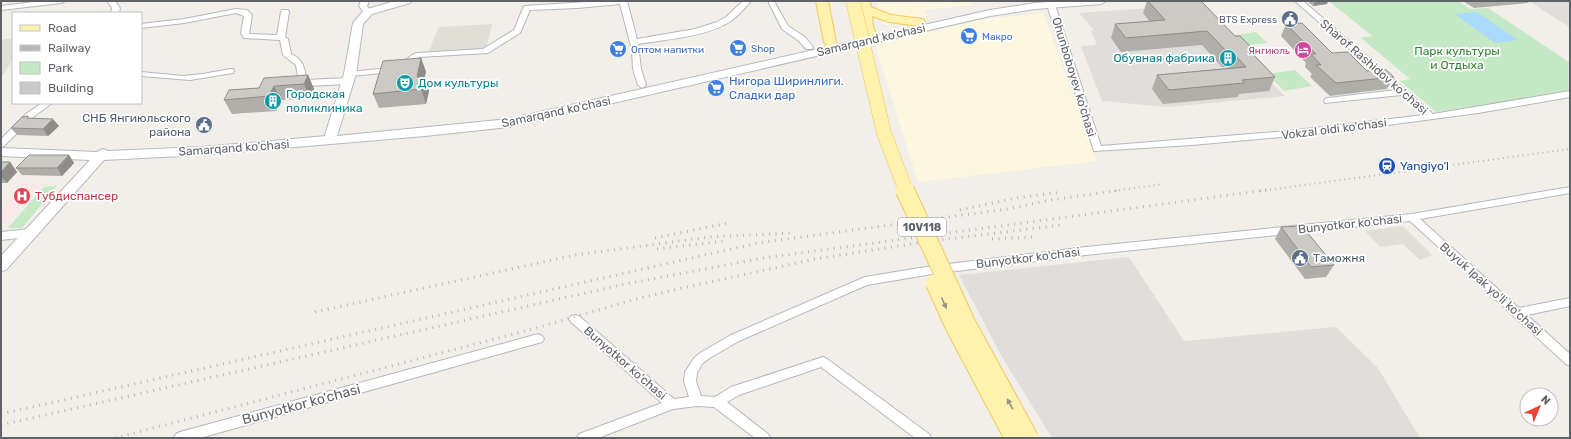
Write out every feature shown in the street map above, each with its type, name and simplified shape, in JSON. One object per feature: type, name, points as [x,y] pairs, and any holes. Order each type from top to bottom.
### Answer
[{"type":"main road","points":[[331,135],[349,78],[358,23],[368,12],[406,1]]},
{"type":"main road","points":[[822,1],[836,44]]},
{"type":"main road","points":[[828,1],[836,44]]},
{"type":"main road","name":"10V118","points":[[844,1],[874,134],[887,170],[955,327],[1014,438]]},
{"type":"main road","name":"10V118","points":[[853,1],[884,133],[908,197],[966,323],[1029,438]]},
{"type":"main road","name":"Samarqand ko'chasi","points":[[876,35],[958,12],[1038,1]]},
{"type":"main road","name":"Samarqand ko'chasi","points":[[1,152],[103,153],[202,151],[425,132],[509,123],[876,35],[990,13],[1051,5],[1101,1]]},
{"type":"main road","points":[[868,4],[889,18],[919,22]]},
{"type":"main road","points":[[868,4],[876,35]]},
{"type":"main road","name":"Samarqand ko'chasi","points":[[1,143],[103,153],[425,126],[508,116],[642,85],[811,50]]},
{"type":"main road","points":[[1,266],[103,153]]},
{"type":"street","points":[[16,6],[25,1]]},
{"type":"street","points":[[1,8],[61,1]]},
{"type":"street","points":[[111,1],[116,8],[115,12]]},
{"type":"street","points":[[365,1],[363,6],[368,12]]},
{"type":"street","points":[[284,12],[281,38],[284,40],[287,55],[296,60],[301,66],[302,81],[307,83],[349,78],[400,69],[407,66],[413,57],[418,55],[485,51],[517,31],[527,8],[577,6],[623,1],[636,50],[637,69],[642,85]]},
{"type":"street","points":[[634,42],[695,30],[723,22],[730,18],[746,1]]},
{"type":"street","name":"Sharof Rashidov ko’chasi","points":[[1299,1],[1431,117]]},
{"type":"street","points":[[770,2],[785,27],[802,39],[811,50]]},
{"type":"street","name":"Ohunboboyev ko'chasi","points":[[1051,5],[1096,149]]},
{"type":"street","points":[[142,26],[184,21],[236,11],[244,12],[248,15],[245,33],[247,36],[281,38]]},
{"type":"street","points":[[142,74],[176,78],[204,76],[230,71]]},
{"type":"street","points":[[1328,101],[1403,92]]},
{"type":"street","name":"Vokzal oldi ko'chasi","points":[[1096,149],[1235,140],[1347,128],[1431,117],[1570,94]]},
{"type":"street","points":[[1,143],[29,116],[47,104]]},
{"type":"street","name":"Bunyotkor ko'chasi","points":[[575,319],[672,404],[697,401],[690,381],[691,372],[698,361],[704,356],[735,338],[865,281],[932,270],[1086,251],[1412,217],[1570,190]]},
{"type":"street","name":"Buyuk Ipak yo'li ko'chasi","points":[[1412,217],[1570,361]]},
{"type":"street","points":[[1,236],[31,233]]},
{"type":"street","points":[[1517,313],[1570,302]]},
{"type":"street","name":"Bunyotkor ko'chasi","points":[[180,438],[538,339]]},
{"type":"street","points":[[697,401],[717,402],[735,391],[823,362],[925,438]]},
{"type":"street","points":[[717,402],[764,438]]},
{"type":"street","points":[[584,438],[672,404]]},
{"type":"shaded area","points":[[877,1],[970,1],[972,5],[924,10],[928,16],[887,25],[882,23],[878,14]]},
{"type":"shaded area","points":[[1530,1],[1570,1],[1570,27],[1547,13]]},
{"type":"shaded area","points":[[1192,5],[1285,96],[1167,107],[1102,101],[1081,46],[1097,45],[1091,31],[1094,30],[1079,13]]},
{"type":"shaded area","points":[[1043,13],[1097,161],[918,182],[875,45],[985,19]]},
{"type":"shaded area","points":[[492,24],[486,49],[428,53],[439,27]]},
{"type":"shaded area","points":[[12,38],[12,60],[4,74],[1,76],[1,40]]},
{"type":"shaded area","name":"Тубдиспансер","points":[[26,183],[42,183],[6,221],[1,221],[1,209]]},
{"type":"shaded area","points":[[1403,226],[1432,255],[1420,260],[1403,244],[1380,247],[1365,231]]},
{"type":"shaded area","points":[[1129,257],[1184,341],[1336,327],[1378,368],[1420,438],[1052,438],[1002,357],[959,275]]},
{"type":"green space","name":"Парк культуры и Отдыха","points":[[1329,1],[1458,1],[1470,9],[1488,8],[1570,63],[1570,90],[1436,112],[1400,81],[1410,79],[1361,38],[1372,36]]},
{"type":"green space","points":[[1256,32],[1267,43],[1240,46],[1230,36]]},
{"type":"green space","points":[[1295,70],[1312,86],[1284,91],[1268,74]]},
{"type":"green space","points":[[57,186],[22,228],[8,228],[44,187]]},
{"type":"water","points":[[1477,12],[1518,40],[1495,43],[1455,14]]},
{"type":"building","points":[[1148,1],[1201,1],[1235,36],[1240,36],[1255,51],[1250,51],[1275,77],[1242,80],[1244,83],[1169,90],[1157,75],[1246,67],[1233,53],[1228,53],[1207,31],[1126,38],[1115,24],[1165,20]]},
{"type":"building","points":[[1302,23],[1332,53],[1348,52],[1367,71],[1385,69],[1394,77],[1336,83],[1316,65],[1321,65],[1311,54],[1316,54],[1286,24]]},
{"type":"building","points":[[421,58],[417,77],[424,77],[421,89],[373,94],[383,61]]},
{"type":"building","points":[[308,75],[304,84],[274,86],[269,96],[224,100],[229,90],[259,88],[264,78]]},
{"type":"building","points":[[28,116],[27,118],[53,119],[43,129],[11,128],[22,117]]},
{"type":"building","points":[[29,155],[69,155],[57,168],[16,168]]},
{"type":"building","points":[[1,162],[10,162],[1,172]]},
{"type":"building","points":[[1302,226],[1334,265],[1311,267],[1281,227]]},
{"type":"railway","points":[[1260,191],[1570,149]]},
{"type":"railway","points":[[1,414],[758,243],[1007,209],[1051,200],[1163,184]]},
{"type":"railway","points":[[1,425],[621,285],[763,258],[1267,190]]},
{"type":"railway","points":[[960,210],[1016,198],[1062,192]]},
{"type":"railway","points":[[655,238],[728,223]]},
{"type":"railway","points":[[115,438],[533,329],[632,300],[678,289],[815,259],[924,242],[1062,225]]},
{"type":"railway","points":[[315,312],[575,255],[709,237],[791,233]]},
{"type":"railway","points":[[992,239],[1032,237]]},
{"type":"railway","points":[[657,249],[725,241]]},
{"type":"place","name":"BTS Express","points":[[1290,19]]},
{"type":"place","name":"Макро","points":[[969,36]]},
{"type":"place","name":"Shop","points":[[738,48]]},
{"type":"place","name":"Оптом напитки","points":[[618,49]]},
{"type":"place","name":"Янгиюль","points":[[1303,50]]},
{"type":"place","name":"Обувная фабрика","points":[[1228,58]]},
{"type":"place","name":"Дом культуры","points":[[405,83]]},
{"type":"place","name":"Нигора Ширинлиги. Сладки дар","points":[[716,88]]},
{"type":"place","name":"Городская поликлиника","points":[[273,101]]},
{"type":"place","name":"СНБ Янгиюльского района","points":[[204,125]]},
{"type":"place","name":"Yangiyo'l","points":[[1387,166]]},
{"type":"place","name":"Тубдиспансер","points":[[22,196]]},
{"type":"place","name":"Таможня","points":[[1300,258]]}]
